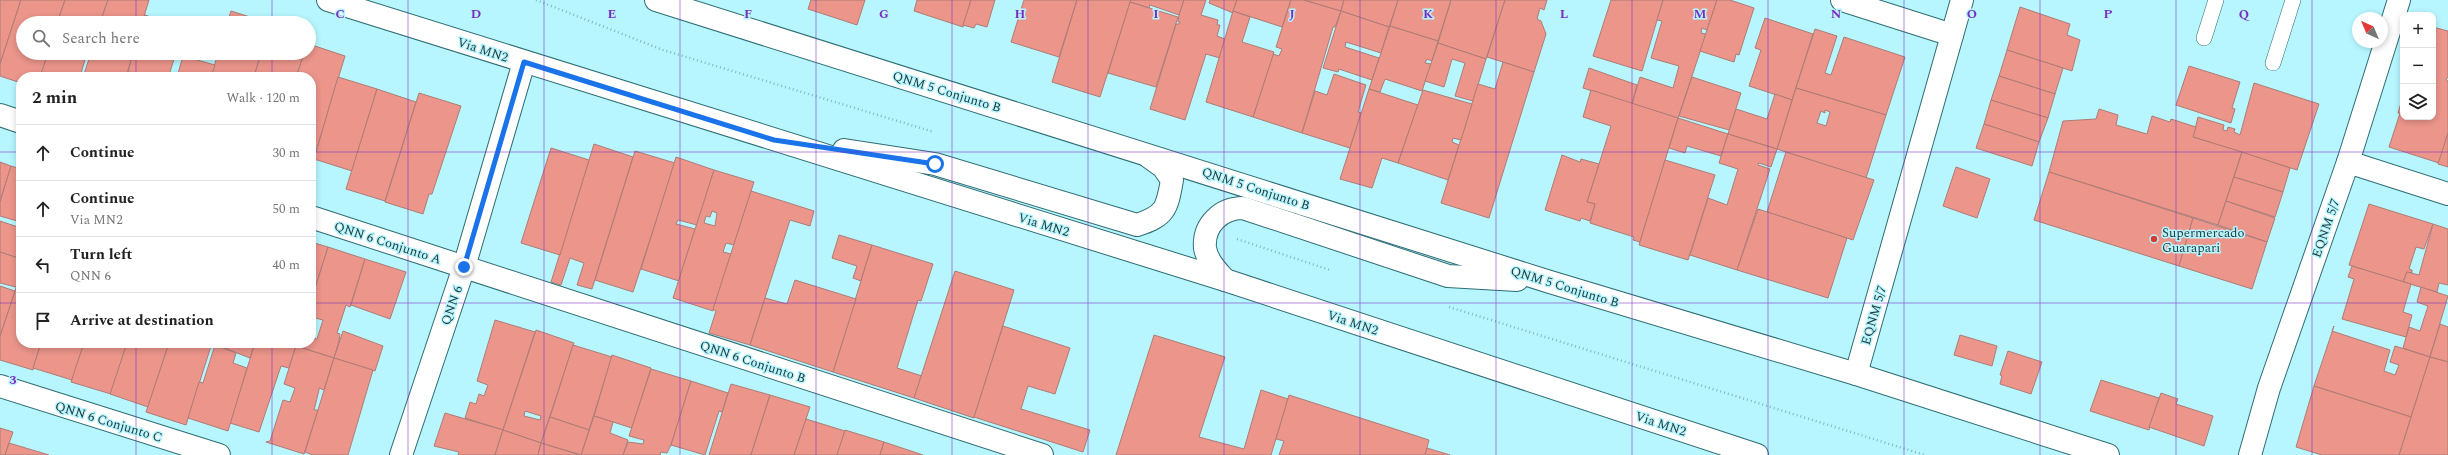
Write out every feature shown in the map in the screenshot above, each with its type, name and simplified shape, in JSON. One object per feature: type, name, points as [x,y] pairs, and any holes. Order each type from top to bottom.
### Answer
[{"type":"main road","name":"Via MN2","points":[[328,0],[1224,280],[1757,455]]},
{"type":"main road","name":"QNM 5 Conjunto B","points":[[656,0],[1140,151],[1550,282],[1856,374]]},
{"type":"main road","points":[[1842,0],[1952,35]]},
{"type":"main road","name":"EQNM 5/7","points":[[1856,374],[1962,0]]},
{"type":"main road","name":"EQNM 5/7","points":[[2250,455],[2269,388],[2348,162],[2399,0]]},
{"type":"main road","name":"QNN 6","points":[[401,455],[464,267],[524,62]]},
{"type":"main road","points":[[0,115],[16,120]]},
{"type":"main road","points":[[774,140],[935,164],[1137,225],[1153,220],[1162,213],[1168,204],[1172,180],[1162,167],[1140,151]]},
{"type":"main road","points":[[2348,162],[2448,194]]},
{"type":"main road","points":[[1224,280],[1212,266],[1205,249],[1208,227],[1219,215],[1231,208],[1243,208],[1448,276],[1550,282]]},
{"type":"main road","name":"QNN 6 Conjunto A","points":[[316,219],[464,267]]},
{"type":"main road","name":"QNN 6 Conjunto B","points":[[464,267],[1042,455]]},
{"type":"main road","points":[[1856,374],[2108,455]]},
{"type":"main road","name":"QNN 6 Conjunto C","points":[[0,386],[219,455]]},
{"type":"lane","points":[[2204,38],[2216,0]]},
{"type":"lane","points":[[2273,63],[2293,0]]},
{"type":"building","points":[[0,0],[21,0],[0,64]]},
{"type":"building","points":[[21,0],[65,0],[59,16],[16,16],[16,60],[46,60],[42,72],[16,72],[16,81],[0,76],[0,64]]},
{"type":"building","points":[[65,0],[108,0],[102,16],[59,16]]},
{"type":"building","points":[[108,0],[149,0],[144,16],[102,16]]},
{"type":"building","points":[[811,0],[865,0],[857,25],[808,9]]},
{"type":"building","points":[[917,0],[971,0],[963,27],[914,11]]},
{"type":"building","points":[[971,0],[995,0],[987,27],[976,24],[974,28],[963,25]]},
{"type":"building","points":[[1024,0],[1077,0],[1059,57],[1011,42]]},
{"type":"building","points":[[1077,0],[1131,0],[1100,97],[1052,82]]},
{"type":"building","points":[[1131,0],[1184,0],[1179,15],[1150,5],[1149,8],[1130,2]]},
{"type":"building","points":[[1184,0],[1206,0],[1201,15],[1218,20],[1217,25],[1220,25],[1217,36],[1225,39],[1220,58],[1206,54],[1185,120],[1150,109],[1176,24],[1179,24],[1180,22],[1178,22],[1179,15]]},
{"type":"building","points":[[1210,0],[1237,0],[1233,13],[1209,3]]},
{"type":"building","points":[[1237,0],[1291,0],[1282,27],[1233,11]]},
{"type":"building","points":[[1291,0],[1304,0],[1341,11],[1335,27],[1333,27],[1302,133],[1253,117],[1273,54],[1279,56],[1282,49],[1276,47]]},
{"type":"building","points":[[1304,0],[1344,0],[1341,11]]},
{"type":"building","points":[[1344,0],[1398,1],[1389,27],[1341,11]]},
{"type":"building","points":[[1398,0],[1451,0],[1438,41],[1390,26]]},
{"type":"building","points":[[1451,0],[1505,0],[1486,59],[1438,43]]},
{"type":"building","points":[[1505,0],[1547,0],[1544,10],[1540,8],[1537,19],[1541,21],[1546,34],[1534,72],[1487,57]]},
{"type":"building","points":[[1611,0],[1663,0],[1642,71],[1593,56]]},
{"type":"building","points":[[1663,0],[1717,0],[1707,30],[1702,28],[1701,33],[1706,34],[1678,118],[1632,104],[1640,77],[1673,88],[1679,66],[1651,58],[1662,21],[1657,20]]},
{"type":"building","points":[[1717,0],[1730,0],[1754,8],[1739,55],[1736,54],[1734,62],[1700,51]]},
{"type":"building","points":[[1130,2],[1178,17],[1156,87],[1108,73]]},
{"type":"building","points":[[2020,7],[2070,24],[2067,35],[2080,40],[2072,71],[2007,50]]},
{"type":"building","points":[[231,11],[247,16],[229,16]]},
{"type":"building","points":[[1233,11],[1250,17],[1242,42],[1274,52],[1253,117],[1206,102]]},
{"type":"building","points":[[1341,11],[1389,27],[1381,53],[1346,42],[1345,47],[1379,58],[1372,80],[1339,69],[1338,72],[1323,68]]},
{"type":"building","points":[[1765,18],[1813,34],[1792,100],[1749,86],[1761,50],[1755,48]]},
{"type":"building","points":[[1390,26],[1438,41],[1432,61],[1427,59],[1425,63],[1431,64],[1422,91],[1385,79],[1380,92],[1369,89]]},
{"type":"building","points":[[2436,28],[2448,31],[2448,77],[2446,80],[2448,81],[2448,133],[2439,163],[2389,147],[2400,113],[2400,120],[2436,120]]},
{"type":"building","points":[[1815,29],[1837,36],[1825,73],[1831,75],[1844,37],[1905,57],[1886,115],[1796,88]]},
{"type":"building","points":[[1438,43],[1486,59],[1473,101],[1455,96],[1465,63],[1452,59],[1444,87],[1425,81]]},
{"type":"building","points":[[316,46],[345,56],[316,152],[316,72],[298,72],[302,60],[316,60]]},
{"type":"building","points":[[2007,50],[2063,68],[2055,94],[1999,76]]},
{"type":"building","points":[[46,60],[85,60],[81,72],[42,72]]},
{"type":"building","points":[[89,60],[131,60],[127,72],[85,72]]},
{"type":"building","points":[[131,60],[174,60],[170,72],[128,72]]},
{"type":"building","points":[[182,60],[197,60],[215,65],[213,72],[178,72]]},
{"type":"building","points":[[216,60],[259,60],[255,72],[212,72]]},
{"type":"building","points":[[259,60],[302,60],[298,72],[255,72]]},
{"type":"building","points":[[1503,62],[1534,72],[1489,218],[1441,203],[1478,84],[1495,89]]},
{"type":"building","points":[[2189,66],[2240,82],[2232,108],[2235,109],[2231,123],[2176,105]]},
{"type":"building","points":[[1589,68],[1637,85],[1632,104],[1583,88]]},
{"type":"building","points":[[1334,74],[1366,85],[1358,112],[1361,113],[1350,148],[1302,133],[1315,91],[1327,95]]},
{"type":"building","points":[[1999,76],[2055,94],[2048,118],[1991,100]]},
{"type":"building","points":[[338,77],[377,89],[352,171],[316,160],[316,152]]},
{"type":"building","points":[[1692,77],[1741,93],[1729,130],[1679,116]]},
{"type":"building","points":[[2254,83],[2319,104],[2297,170],[2193,137],[2198,117],[2224,125],[2223,130],[2227,131],[2228,127],[2235,129],[2234,132],[2240,135]]},
{"type":"building","points":[[1796,88],[1886,115],[1866,178],[1777,149]],"holes":[[[1825,110],[1830,112],[1826,126],[1817,123],[1821,111],[1825,113]]]},
{"type":"building","points":[[377,89],[416,102],[385,201],[346,189]]},
{"type":"building","points":[[1369,89],[1418,105],[1398,163],[1382,158],[1372,188],[1340,179]]},
{"type":"building","points":[[1423,90],[1472,104],[1461,140],[1453,138],[1452,142],[1459,145],[1448,180],[1398,163]]},
{"type":"building","points":[[1591,90],[1678,118],[1640,242],[1633,240],[1634,237],[1590,223],[1595,204],[1587,202],[1611,126],[1583,117]]},
{"type":"building","points":[[419,93],[461,106],[432,194],[429,194],[423,214],[385,202]]},
{"type":"building","points":[[1775,94],[1792,100],[1777,149],[1728,134],[1736,109],[1767,119]]},
{"type":"building","points":[[1991,100],[2048,118],[2039,142],[1984,124]]},
{"type":"building","points":[[2099,109],[2118,115],[2116,125],[2147,134],[2152,116],[2170,122],[2171,119],[2196,127],[2193,137],[2242,152],[2218,225],[2049,172],[2063,121],[2096,119]]},
{"type":"building","points":[[1678,118],[1728,134],[1721,156],[1687,146],[1685,153],[1669,148]]},
{"type":"building","points":[[1984,124],[2039,142],[2032,166],[1976,148]]},
{"type":"building","points":[[2448,133],[2448,167],[2438,164]]},
{"type":"building","points":[[1728,134],[1777,149],[1771,167],[1759,163],[1758,165],[1770,169],[1737,270],[1690,255],[1708,198],[1727,205],[1738,169],[1719,163]]},
{"type":"building","points":[[594,144],[633,157],[592,289],[577,285],[584,263],[570,258],[561,285],[551,282]]},
{"type":"building","points":[[551,148],[589,160],[560,255],[521,243]]},
{"type":"building","points":[[635,151],[675,163],[633,292],[595,280]]},
{"type":"building","points":[[1786,152],[1874,180],[1853,240],[1767,212]]},
{"type":"building","points":[[2242,152],[2290,168],[2283,192],[2234,177]]},
{"type":"building","points":[[1562,155],[1580,162],[1581,159],[1599,164],[1587,202],[1595,204],[1590,221],[1581,218],[1580,221],[1545,210]]},
{"type":"building","points":[[676,157],[714,170],[697,225],[678,220],[676,224],[695,229],[679,281],[641,269]]},
{"type":"building","points":[[1665,160],[1715,175],[1688,260],[1639,245]]},
{"type":"building","points":[[0,162],[11,166],[0,202]]},
{"type":"building","points":[[11,166],[16,168],[16,221],[0,216],[0,202]]},
{"type":"building","points":[[1956,167],[1990,179],[1977,218],[1943,206]]},
{"type":"building","points":[[714,170],[754,182],[734,245],[726,243],[723,252],[731,254],[713,311],[673,298]],"holes":[[[712,211],[717,213],[715,226],[704,223],[706,216],[710,217]]]},
{"type":"building","points":[[2049,172],[2193,218],[2179,266],[2034,220]]},
{"type":"building","points":[[2234,177],[2283,192],[2275,217],[2226,201]]},
{"type":"building","points":[[751,191],[814,211],[810,226],[790,220],[750,345],[709,333],[716,311],[713,309]]},
{"type":"building","points":[[2226,201],[2275,218],[2267,242],[2218,225]]},
{"type":"building","points":[[2369,204],[2433,224],[2424,249],[2416,247],[2409,269],[2412,270],[2412,273],[2407,272],[2403,282],[2349,265]]},
{"type":"building","points":[[1758,209],[1847,238],[1828,298],[1737,270]]},
{"type":"building","points":[[2193,218],[2267,242],[2252,289],[2179,266]]},
{"type":"building","points":[[0,221],[16,226],[16,257],[0,252]]},
{"type":"building","points":[[2433,224],[2448,229],[2448,285],[2439,283],[2437,292],[2403,282],[2407,272],[2419,275]]},
{"type":"building","points":[[839,235],[872,245],[861,281],[853,278],[857,266],[832,258]]},
{"type":"building","points":[[316,243],[328,247],[316,285]]},
{"type":"building","points":[[872,245],[933,264],[921,301],[918,300],[897,368],[922,376],[914,398],[833,372]]},
{"type":"building","points":[[328,247],[365,259],[350,307],[346,305],[337,333],[340,334],[334,358],[302,348],[316,348],[316,339],[323,320],[316,318],[316,285]]},
{"type":"building","points":[[0,252],[16,257],[16,287],[0,283]]},
{"type":"building","points":[[365,259],[406,272],[390,319],[351,305]]},
{"type":"building","points":[[2352,266],[2411,284],[2403,312],[2412,315],[2406,337],[2342,319],[2354,279],[2348,277]]},
{"type":"building","points":[[955,271],[1014,290],[974,418],[914,398]]},
{"type":"building","points":[[795,280],[856,299],[833,372],[750,345],[765,298],[787,304]]},
{"type":"building","points":[[0,286],[15,291],[0,336]]},
{"type":"building","points":[[2421,287],[2448,296],[2430,357],[2403,348],[2409,327],[2420,331],[2428,306],[2417,302]]},
{"type":"building","points":[[16,288],[16,348],[40,348],[33,370],[0,360],[0,336]]},
{"type":"building","points":[[495,320],[535,332],[503,430],[465,418],[470,402],[476,404],[479,394],[484,396],[488,385],[477,381]]},
{"type":"building","points":[[2440,324],[2448,327],[2448,362],[2430,357]]},
{"type":"building","points":[[1003,326],[1070,348],[1055,394],[1028,386],[1021,409],[1090,430],[1083,452],[974,417]]},
{"type":"building","points":[[536,330],[574,343],[541,443],[503,430]],"holes":[[[525,411],[541,416],[540,420],[524,416]]]},
{"type":"building","points":[[343,331],[383,346],[375,371],[334,358]]},
{"type":"building","points":[[2332,331],[2390,350],[2384,371],[2395,375],[2399,365],[2390,362],[2395,346],[2430,357],[2411,417],[2314,386]]},
{"type":"building","points":[[1154,335],[1225,357],[1199,437],[1244,449],[1261,390],[1288,399],[1271,455],[1116,455]]},
{"type":"building","points":[[1960,335],[1997,346],[1992,366],[1954,355]]},
{"type":"building","points":[[573,345],[612,357],[589,430],[550,417]]},
{"type":"building","points":[[39,348],[82,348],[72,380],[33,368]]},
{"type":"building","points":[[82,348],[125,348],[111,394],[71,382]]},
{"type":"building","points":[[125,348],[167,348],[148,407],[110,394]]},
{"type":"building","points":[[167,348],[210,348],[186,425],[146,412]]},
{"type":"building","points":[[214,348],[223,348],[236,353],[233,363],[247,368],[228,431],[188,418],[199,382],[203,383]]},
{"type":"building","points":[[225,348],[253,348],[250,358]]},
{"type":"building","points":[[253,348],[295,348],[289,368],[281,366],[259,432],[230,423]]},
{"type":"building","points":[[295,348],[302,348],[334,358],[324,390],[319,388],[314,410],[318,410],[304,454],[266,442],[270,441],[283,400],[290,402],[295,388],[284,384]]},
{"type":"building","points":[[2008,351],[2042,362],[2031,394],[2000,384],[2002,376],[2000,375]]},
{"type":"building","points":[[612,355],[651,368],[632,428],[594,416]]},
{"type":"building","points":[[2430,357],[2448,362],[2448,455],[2399,455]]},
{"type":"building","points":[[334,358],[373,370],[348,455],[313,455],[305,452]]},
{"type":"building","points":[[651,369],[691,381],[671,445],[667,453],[661,452],[660,455],[623,455],[628,442],[643,444],[644,440],[629,436]]},
{"type":"building","points":[[2101,380],[2159,398],[2149,430],[2090,411]]},
{"type":"building","points":[[691,381],[728,393],[722,412],[719,411],[705,455],[671,445]]},
{"type":"building","points":[[731,384],[770,395],[751,455],[709,455]]},
{"type":"building","points":[[2314,386],[2411,417],[2399,455],[2322,455],[2296,447]]},
{"type":"building","points":[[2161,393],[2178,399],[2176,404],[2213,416],[2204,446],[2149,427]]},
{"type":"building","points":[[770,395],[810,407],[794,455],[751,455]]},
{"type":"building","points":[[1289,395],[1429,440],[1425,455],[1279,455],[1284,441],[1276,439]]},
{"type":"building","points":[[445,413],[503,430],[495,455],[458,455],[459,452],[434,446]]},
{"type":"building","points":[[594,416],[613,422],[610,433],[628,440],[623,455],[581,455]]},
{"type":"building","points":[[550,417],[589,430],[581,455],[541,443]]},
{"type":"building","points":[[806,419],[845,431],[837,455],[794,455]]},
{"type":"building","points":[[0,428],[13,432],[5,455],[0,455]]},
{"type":"building","points":[[503,430],[541,443],[538,455],[495,455]]},
{"type":"building","points":[[845,430],[884,442],[880,455],[837,455]]},
{"type":"building","points":[[884,442],[923,455],[880,455]]},
{"type":"building","points":[[9,443],[49,455],[5,455]]},
{"type":"building","points":[[541,443],[580,455],[538,455]]},
{"type":"building","points":[[1427,448],[1450,455],[1425,455]]},
{"type":"place","name":"Supermercado Guarapari","points":[[2154,239]]},
{"type":"route","points":[[464,267],[524,62],[774,140],[935,164]]}]
